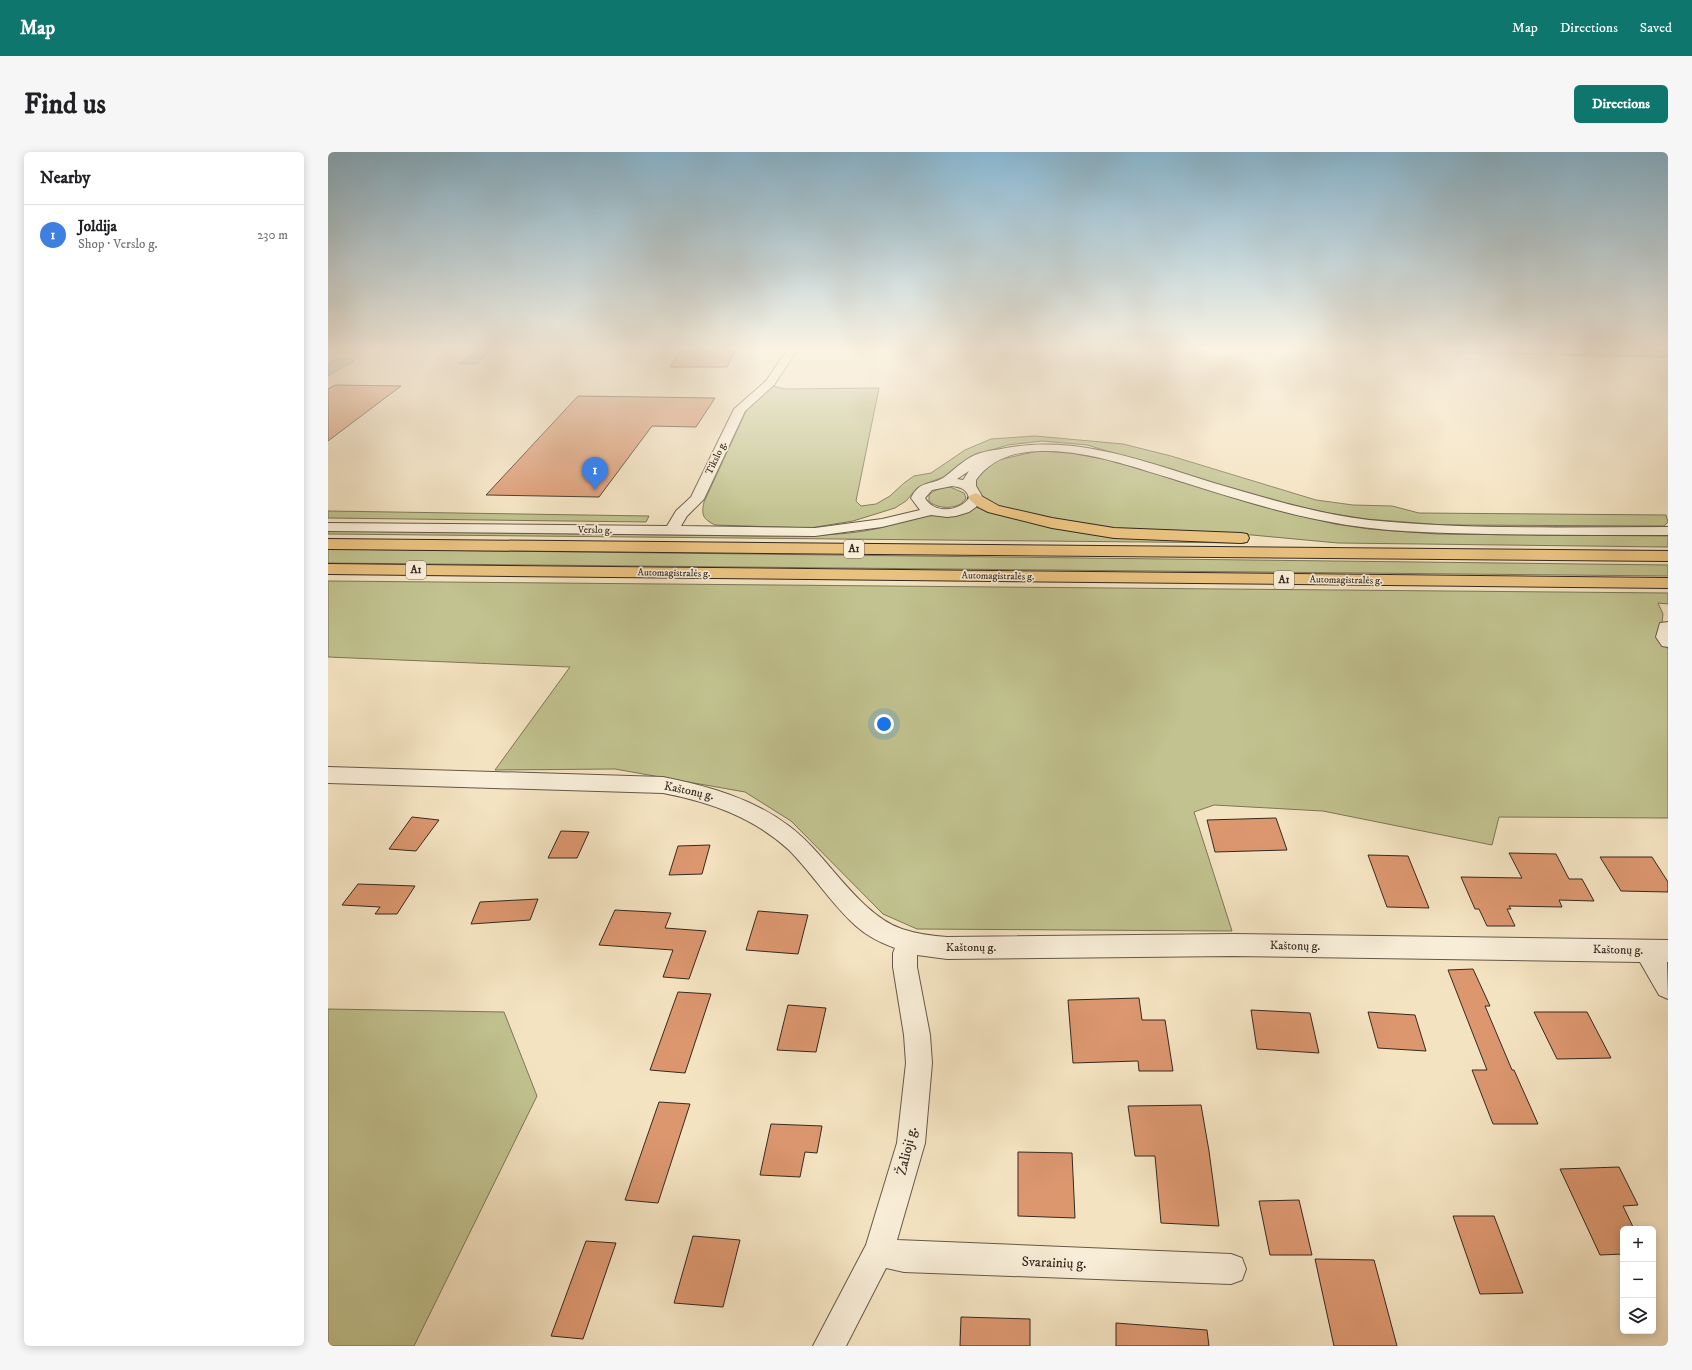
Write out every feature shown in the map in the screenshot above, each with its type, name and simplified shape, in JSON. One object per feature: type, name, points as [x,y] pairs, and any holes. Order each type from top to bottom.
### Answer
[{"type":"highway","points":[[973,493],[984,504],[994,508],[1052,523],[1114,533],[1233,538],[1311,545],[1364,547],[1668,551]]},
{"type":"highway","name":"A1","points":[[328,544],[1668,556]]},
{"type":"highway","name":"Automagistralės g.","points":[[328,569],[1668,583]]},
{"type":"highway","points":[[328,577],[450,578],[505,571]]},
{"type":"street","name":"Tikslo g.","points":[[672,530],[681,514],[697,499],[740,409],[744,406]]},
{"type":"street","points":[[945,482],[979,458],[1041,446],[1079,449],[1119,458],[1284,507],[1346,520],[1380,525],[1446,529],[1668,531]]},
{"type":"street","points":[[973,493],[969,480],[977,469],[1001,453]]},
{"type":"street","name":"Verslo g.","points":[[862,526],[899,511],[919,499],[920,494],[929,486],[945,482]]},
{"type":"street","points":[[945,482],[958,483],[973,493]]},
{"type":"street","name":"Verslo g.","points":[[328,527],[815,532],[862,526],[932,511],[946,513],[963,510],[974,502],[973,493]]},
{"type":"street","points":[[919,499],[923,507],[932,511]]},
{"type":"street","points":[[1668,627],[1666,627],[1664,637],[1668,642]]},
{"type":"street","name":"Kaštonų g.","points":[[328,775],[663,785],[702,793],[722,799],[771,824],[797,845],[863,918],[875,928],[910,944],[947,948],[1232,945],[1657,951]]},
{"type":"street","name":"Žalioji g.","points":[[829,1346],[879,1251],[911,1143],[918,1089],[919,1063],[917,1035],[904,967],[906,953],[910,944]]},
{"type":"street","points":[[1657,951],[1668,987]]},
{"type":"street","name":"Svarainių g.","points":[[879,1251],[904,1257],[1231,1269]]},
{"type":"green space","points":[[750,406],[875,406],[856,501],[861,506],[876,504],[890,496],[914,476],[931,473],[965,450],[991,439],[1035,436],[1123,444],[1171,456],[1316,500],[1353,505],[1392,506],[1419,513],[1666,515],[1668,522],[1664,526],[1443,525],[1366,519],[1328,513],[1279,502],[1087,445],[1042,441],[1008,445],[966,460],[944,477],[917,488],[906,501],[895,508],[853,521],[810,528],[715,525],[705,519],[703,513],[704,502]]},
{"type":"green space","points":[[1038,451],[1065,452],[1109,460],[1270,508],[1335,524],[1369,529],[1436,534],[1668,536],[1668,547],[1338,543],[1252,535],[1134,531],[1079,525],[997,506],[984,499],[979,493],[974,484],[977,473],[998,460]]},
{"type":"green space","points":[[950,487],[964,493],[966,498],[959,505],[954,507],[943,507],[929,501],[929,495],[934,491],[941,488]]},
{"type":"green space","points":[[977,507],[1024,520],[1245,543],[328,534],[328,531],[760,536],[818,535],[861,532],[881,528],[915,517],[964,513]]},
{"type":"green space","points":[[328,511],[649,516],[646,522],[328,518]]},
{"type":"green space","points":[[328,549],[1668,565],[1668,576],[328,563]]},
{"type":"green space","points":[[328,581],[1668,593],[1668,604],[1658,603],[1663,614],[1660,640],[1668,649],[1668,818],[1499,817],[1492,845],[1323,811],[1214,805],[1194,812],[1232,931],[917,929],[883,914],[791,821],[745,792],[615,769],[495,770],[570,667],[328,657]]},
{"type":"green space","points":[[328,1009],[504,1012],[537,1096],[414,1346],[328,1346]]},
{"type":"building","points":[[328,406],[375,406],[328,441]]},
{"type":"building","points":[[569,406],[710,406],[696,427],[652,426],[599,497],[486,495]]},
{"type":"building","points":[[412,817],[439,820],[416,851],[389,849]]},
{"type":"building","points":[[1276,818],[1287,850],[1215,852],[1207,820]]},
{"type":"building","points":[[561,831],[589,832],[577,858],[548,858]]},
{"type":"building","points":[[710,845],[702,874],[669,875],[678,846]]},
{"type":"building","points":[[1509,853],[1556,854],[1569,879],[1582,879],[1594,901],[1559,900],[1562,907],[1509,906],[1511,909],[1507,909],[1515,926],[1487,926],[1479,909],[1475,909],[1461,877],[1522,878]]},
{"type":"building","points":[[1368,855],[1408,856],[1429,908],[1387,907]]},
{"type":"building","points":[[1600,857],[1652,857],[1668,882],[1668,892],[1621,891]]},
{"type":"building","points":[[358,884],[415,886],[397,914],[375,914],[380,907],[342,905]]},
{"type":"building","points":[[538,899],[530,920],[471,924],[480,902]]},
{"type":"building","points":[[615,910],[671,913],[665,928],[706,931],[689,979],[663,977],[673,950],[599,945]]},
{"type":"building","points":[[758,911],[808,915],[798,954],[746,950]]},
{"type":"building","points":[[1473,969],[1490,1006],[1485,1006],[1512,1070],[1514,1070],[1538,1124],[1493,1124],[1472,1070],[1487,1070],[1448,970]]},
{"type":"building","points":[[678,992],[711,994],[685,1073],[650,1070]]},
{"type":"building","points":[[1139,998],[1142,1020],[1165,1020],[1173,1071],[1139,1071],[1138,1061],[1073,1063],[1068,1000]]},
{"type":"building","points":[[788,1005],[826,1008],[816,1052],[777,1050]]},
{"type":"building","points":[[1251,1010],[1310,1013],[1319,1053],[1257,1049]]},
{"type":"building","points":[[1368,1012],[1415,1015],[1426,1051],[1378,1048]]},
{"type":"building","points":[[1534,1012],[1587,1012],[1611,1058],[1557,1059]]},
{"type":"building","points":[[659,1102],[690,1104],[658,1203],[625,1200]]},
{"type":"building","points":[[1201,1105],[1219,1226],[1161,1223],[1155,1156],[1135,1156],[1128,1106]]},
{"type":"building","points":[[771,1124],[822,1126],[817,1153],[805,1152],[800,1177],[760,1175]]},
{"type":"building","points":[[1018,1152],[1072,1153],[1075,1218],[1018,1216]]},
{"type":"building","points":[[1619,1167],[1638,1205],[1623,1206],[1633,1226],[1620,1226],[1620,1254],[1600,1255],[1560,1169]]},
{"type":"building","points":[[1299,1200],[1312,1255],[1270,1255],[1259,1201]]},
{"type":"building","points":[[1453,1216],[1494,1216],[1523,1293],[1480,1294]]},
{"type":"building","points":[[693,1236],[740,1240],[723,1307],[674,1303]]},
{"type":"building","points":[[586,1241],[616,1243],[583,1339],[551,1336]]},
{"type":"building","points":[[1315,1259],[1374,1260],[1397,1346],[1334,1346]]},
{"type":"building","points":[[961,1317],[1030,1319],[1030,1346],[960,1346]]},
{"type":"building","points":[[1116,1323],[1207,1330],[1209,1346],[1116,1346]]},
{"type":"place","name":"Joldija","points":[[595,490]]}]
